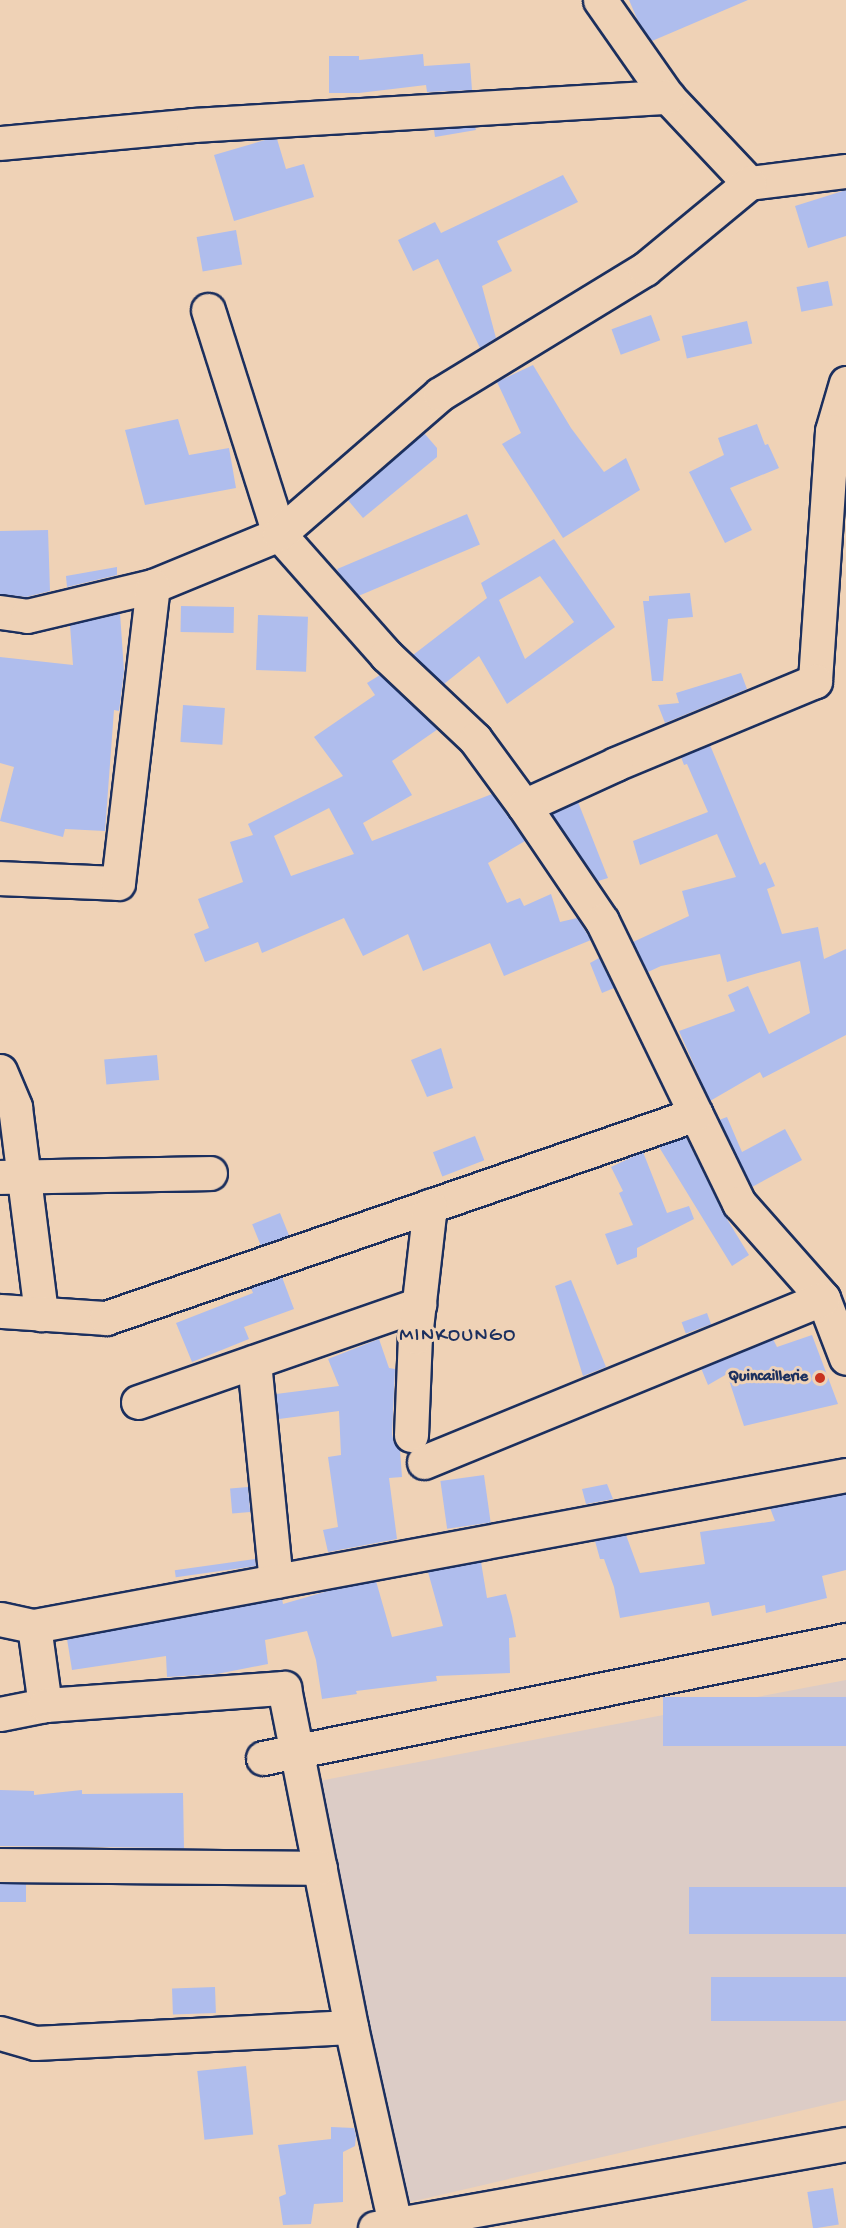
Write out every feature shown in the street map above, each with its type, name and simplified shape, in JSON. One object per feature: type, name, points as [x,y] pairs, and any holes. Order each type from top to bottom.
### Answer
[{"type":"street","points":[[575,0],[603,4],[668,98],[749,183]]},
{"type":"street","points":[[0,143],[194,125],[668,98]]},
{"type":"street","points":[[0,612],[27,616],[153,586],[279,534],[440,394],[645,269],[749,183],[846,171]]},
{"type":"street","points":[[208,310],[279,534],[386,655],[475,739],[525,806],[602,921],[739,1203],[822,1298],[846,1358]]},
{"type":"street","points":[[525,806],[616,764],[815,681],[832,431],[846,383]]},
{"type":"street","points":[[0,878],[118,883],[153,586]]},
{"type":"street","points":[[0,1071],[15,1107],[12,1177],[41,1314]]},
{"type":"street","points":[[0,1311],[106,1318],[696,1114]]},
{"type":"street","points":[[12,1177],[210,1173]]},
{"type":"street","points":[[430,1206],[418,1304],[418,1448],[822,1298]]},
{"type":"street","points":[[138,1402],[418,1304]]},
{"type":"street","points":[[254,1362],[276,1581]]},
{"type":"street","points":[[45,1705],[9,1615],[276,1581],[846,1475]]},
{"type":"street","points":[[263,1758],[846,1640]]},
{"type":"street","points":[[0,1714],[45,1705],[284,1689],[351,2026],[384,2226],[846,2144]]},
{"type":"street","points":[[0,1865],[320,1868]]},
{"type":"street","points":[[0,2033],[35,2043],[351,2026]]},
{"type":"shaded area","points":[[846,1680],[846,2100],[406,2203],[319,1781]]},
{"type":"building","points":[[629,0],[748,0],[652,41],[638,21]]},
{"type":"building","points":[[423,54],[424,66],[470,63],[472,90],[427,92],[426,85],[359,93],[329,93],[329,56],[359,56],[359,60]]},
{"type":"building","points":[[475,127],[476,130],[435,137],[434,130]]},
{"type":"building","points":[[277,139],[286,169],[304,164],[314,197],[234,221],[214,155],[265,140]]},
{"type":"building","points":[[563,175],[578,202],[497,241],[512,271],[482,286],[496,338],[480,348],[438,259],[413,271],[398,240],[435,222],[441,233]]},
{"type":"building","points":[[846,190],[846,236],[808,248],[795,206]]},
{"type":"building","points":[[236,230],[242,264],[203,271],[197,237]]},
{"type":"building","points":[[828,281],[833,306],[801,312],[797,287]]},
{"type":"building","points":[[651,315],[660,340],[621,355],[612,329]]},
{"type":"building","points":[[747,321],[752,343],[687,358],[682,336]]},
{"type":"building","points":[[533,365],[571,428],[604,472],[626,458],[640,490],[563,538],[502,444],[521,433],[497,382]]},
{"type":"building","points":[[178,419],[189,455],[229,448],[236,488],[145,505],[125,430]]},
{"type":"building","points":[[757,424],[765,445],[768,444],[779,468],[730,488],[752,530],[725,543],[689,472],[724,455],[718,438]]},
{"type":"building","points":[[424,433],[437,448],[437,457],[363,518],[347,499]]},
{"type":"building","points":[[467,514],[480,544],[350,599],[337,569]]},
{"type":"building","points":[[48,530],[50,591],[26,597],[0,594],[0,531]]},
{"type":"building","points":[[554,539],[615,627],[507,704],[479,656],[444,684],[413,655],[487,598],[481,583]],"holes":[[[540,576],[574,622],[525,659],[499,600]]]},
{"type":"building","points":[[117,567],[117,575],[67,587],[66,576]]},
{"type":"building","points":[[690,593],[693,617],[668,619],[663,681],[652,681],[643,601],[649,601],[649,596]]},
{"type":"building","points":[[181,606],[234,607],[234,633],[181,632]]},
{"type":"building","points":[[120,613],[124,671],[119,711],[114,710],[105,831],[65,829],[63,837],[0,821],[14,767],[0,763],[0,657],[73,665],[70,625]]},
{"type":"building","points":[[258,615],[308,617],[306,672],[256,670]]},
{"type":"building","points":[[741,673],[747,689],[665,723],[658,705],[679,703],[676,693]]},
{"type":"building","points":[[380,675],[438,729],[392,761],[412,795],[363,823],[372,841],[492,794],[525,841],[488,863],[507,903],[520,898],[524,906],[551,894],[560,922],[577,918],[591,940],[504,976],[490,943],[423,971],[408,934],[363,956],[344,918],[262,953],[258,942],[205,962],[194,934],[209,928],[198,899],[243,882],[230,842],[253,835],[248,824],[343,776],[314,737],[375,695],[367,683]],"holes":[[[329,808],[354,854],[291,876],[274,836]]]},
{"type":"building","points":[[183,705],[225,708],[222,745],[180,742]]},
{"type":"building","points":[[710,745],[760,865],[765,862],[775,886],[767,889],[782,934],[818,927],[824,959],[846,949],[846,1035],[763,1078],[760,1072],[710,1101],[679,1031],[735,1011],[728,995],[748,986],[769,1034],[810,1013],[800,961],[727,982],[720,954],[661,966],[648,972],[633,942],[689,916],[682,891],[736,877],[717,834],[640,865],[633,841],[708,812],[687,764],[684,765],[681,757]]},
{"type":"building","points":[[578,802],[608,878],[598,881],[552,814]]},
{"type":"building","points":[[599,958],[614,988],[602,993],[590,963]]},
{"type":"building","points":[[441,1048],[453,1088],[427,1097],[411,1060]]},
{"type":"building","points":[[157,1055],[159,1080],[106,1085],[104,1060]]},
{"type":"building","points":[[727,1117],[742,1152],[785,1129],[802,1160],[752,1187],[719,1120]]},
{"type":"building","points":[[475,1136],[484,1160],[442,1176],[433,1152]]},
{"type":"building","points":[[686,1137],[722,1211],[749,1255],[732,1266],[659,1147]]},
{"type":"building","points":[[643,1152],[667,1213],[689,1206],[694,1219],[637,1248],[637,1257],[617,1265],[605,1234],[633,1225],[619,1193],[623,1191],[611,1167]]},
{"type":"building","points":[[280,1213],[289,1235],[261,1246],[252,1224]]},
{"type":"building","points":[[282,1277],[294,1309],[244,1327],[249,1339],[192,1362],[176,1323],[253,1293],[251,1288]]},
{"type":"building","points":[[571,1280],[606,1367],[583,1376],[555,1286]]},
{"type":"building","points":[[707,1313],[711,1324],[686,1334],[682,1322]]},
{"type":"building","points":[[812,1335],[838,1404],[744,1426],[727,1374],[708,1385],[701,1368],[773,1339],[777,1347]]},
{"type":"building","points":[[379,1339],[389,1368],[395,1369],[392,1434],[394,1443],[400,1450],[402,1477],[389,1478],[397,1539],[328,1552],[323,1530],[338,1527],[328,1457],[341,1455],[339,1411],[279,1419],[276,1394],[339,1386],[328,1359]]},
{"type":"building","points":[[484,1475],[491,1523],[447,1529],[440,1481]]},
{"type":"building","points":[[607,1484],[613,1499],[586,1504],[582,1489]]},
{"type":"building","points":[[248,1487],[250,1512],[232,1513],[230,1489]]},
{"type":"building","points":[[846,1494],[846,1570],[822,1576],[827,1598],[766,1613],[765,1605],[712,1616],[709,1602],[620,1618],[614,1587],[604,1559],[600,1559],[595,1541],[626,1535],[640,1573],[705,1564],[700,1532],[775,1521],[770,1508]]},
{"type":"building","points":[[255,1559],[256,1566],[176,1577],[175,1570]]},
{"type":"building","points":[[481,1562],[487,1598],[506,1594],[512,1616],[516,1637],[509,1638],[510,1673],[436,1676],[437,1681],[356,1691],[357,1694],[322,1699],[316,1660],[307,1631],[265,1640],[268,1664],[217,1674],[167,1677],[166,1656],[72,1670],[67,1639],[282,1599],[283,1604],[335,1589],[376,1581],[392,1637],[443,1626],[428,1572]]},
{"type":"building","points":[[663,1697],[846,1697],[846,1746],[663,1746]]},
{"type":"building","points":[[0,1790],[34,1791],[34,1795],[82,1790],[82,1794],[183,1793],[184,1848],[0,1846]]},
{"type":"building","points":[[0,1884],[26,1884],[26,1902],[0,1902]]},
{"type":"building","points":[[689,1887],[846,1887],[846,1934],[689,1934]]},
{"type":"building","points":[[711,1977],[846,1977],[846,2021],[711,2021]]},
{"type":"building","points":[[215,1987],[216,2013],[173,2014],[172,1989]]},
{"type":"building","points":[[246,2066],[253,2135],[204,2140],[197,2071]]},
{"type":"building","points":[[331,2127],[354,2128],[356,2136],[355,2146],[343,2152],[343,2202],[314,2204],[311,2224],[283,2225],[279,2197],[286,2194],[278,2145],[331,2139]]},
{"type":"building","points":[[833,2188],[839,2225],[813,2228],[807,2192]]},
{"type":"place","name":"Quincaillerie","points":[[820,1378]]},
{"type":"district","name":"MINKOUNGO","points":[[458,1336]]}]
